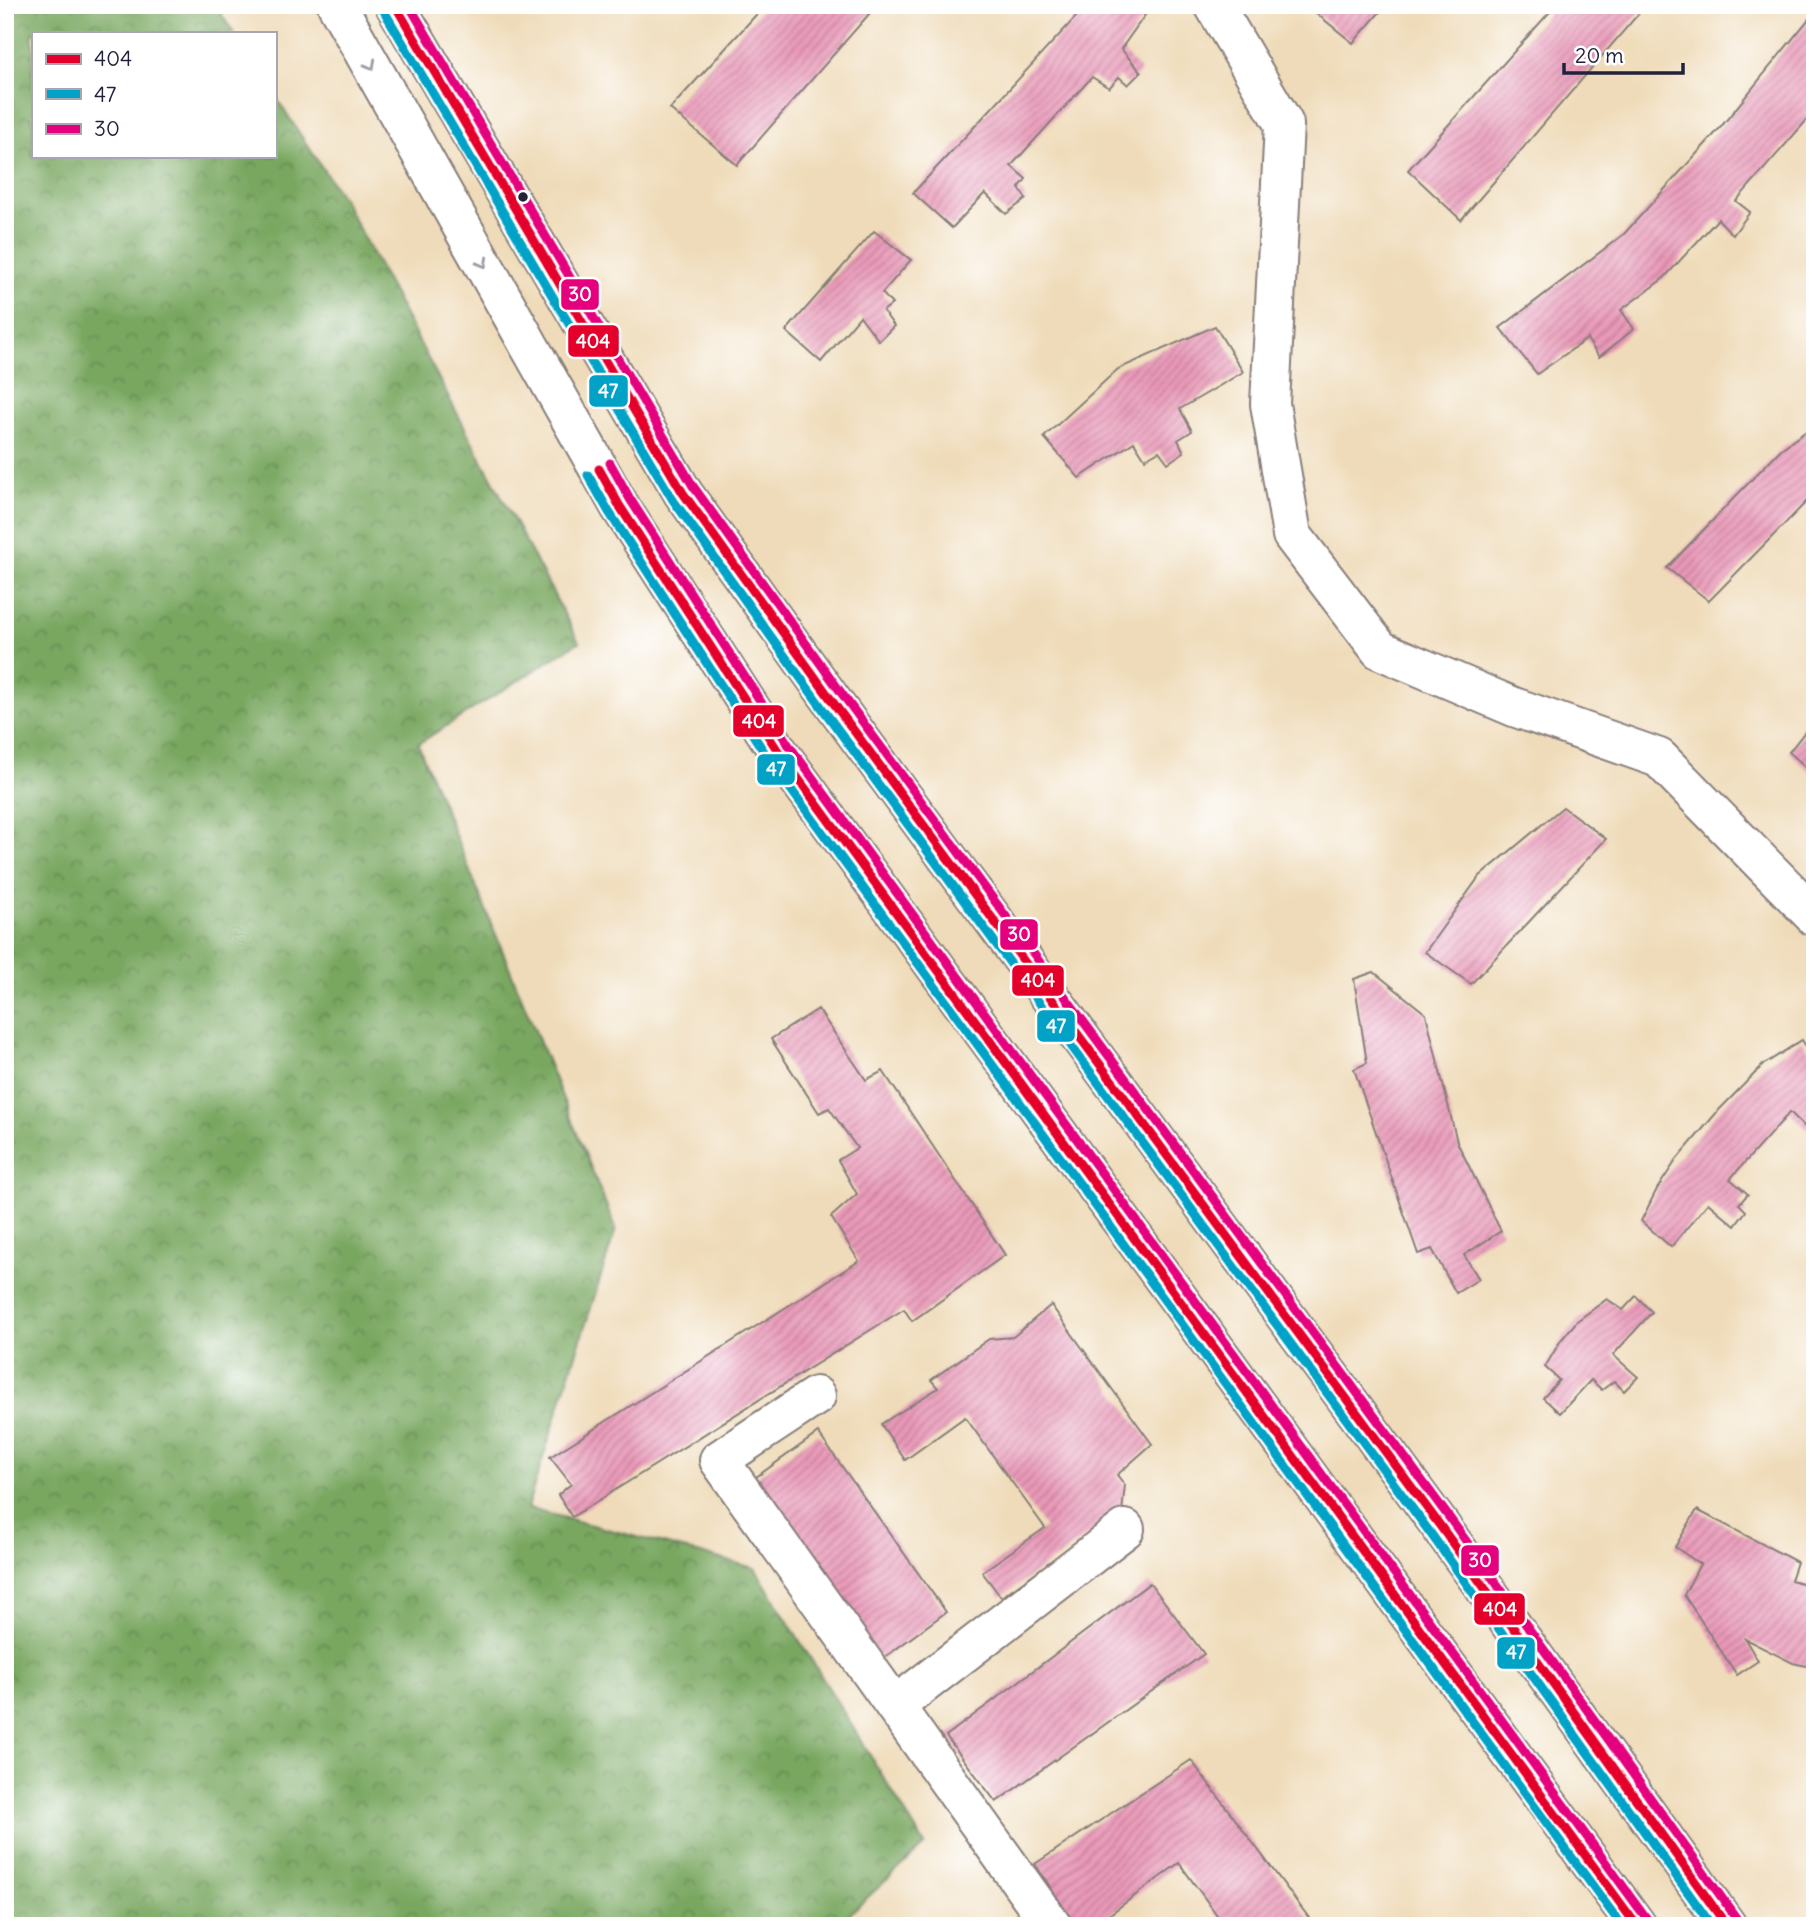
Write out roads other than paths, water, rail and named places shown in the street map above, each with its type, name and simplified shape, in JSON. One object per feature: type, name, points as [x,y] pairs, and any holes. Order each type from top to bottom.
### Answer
[{"type":"main road","points":[[337,5],[619,505],[778,751],[1637,1926]]},
{"type":"main road","points":[[395,5],[683,493],[835,705],[1441,1527],[1727,1926]]},
{"type":"main road","points":[[1214,5],[1284,124],[1270,404],[1292,535],[1380,650],[1514,708],[1660,758],[1815,917]]},
{"type":"main road","points":[[816,1396],[719,1460],[1052,1926]]},
{"type":"main road","points":[[895,1706],[1125,1529]]}]
